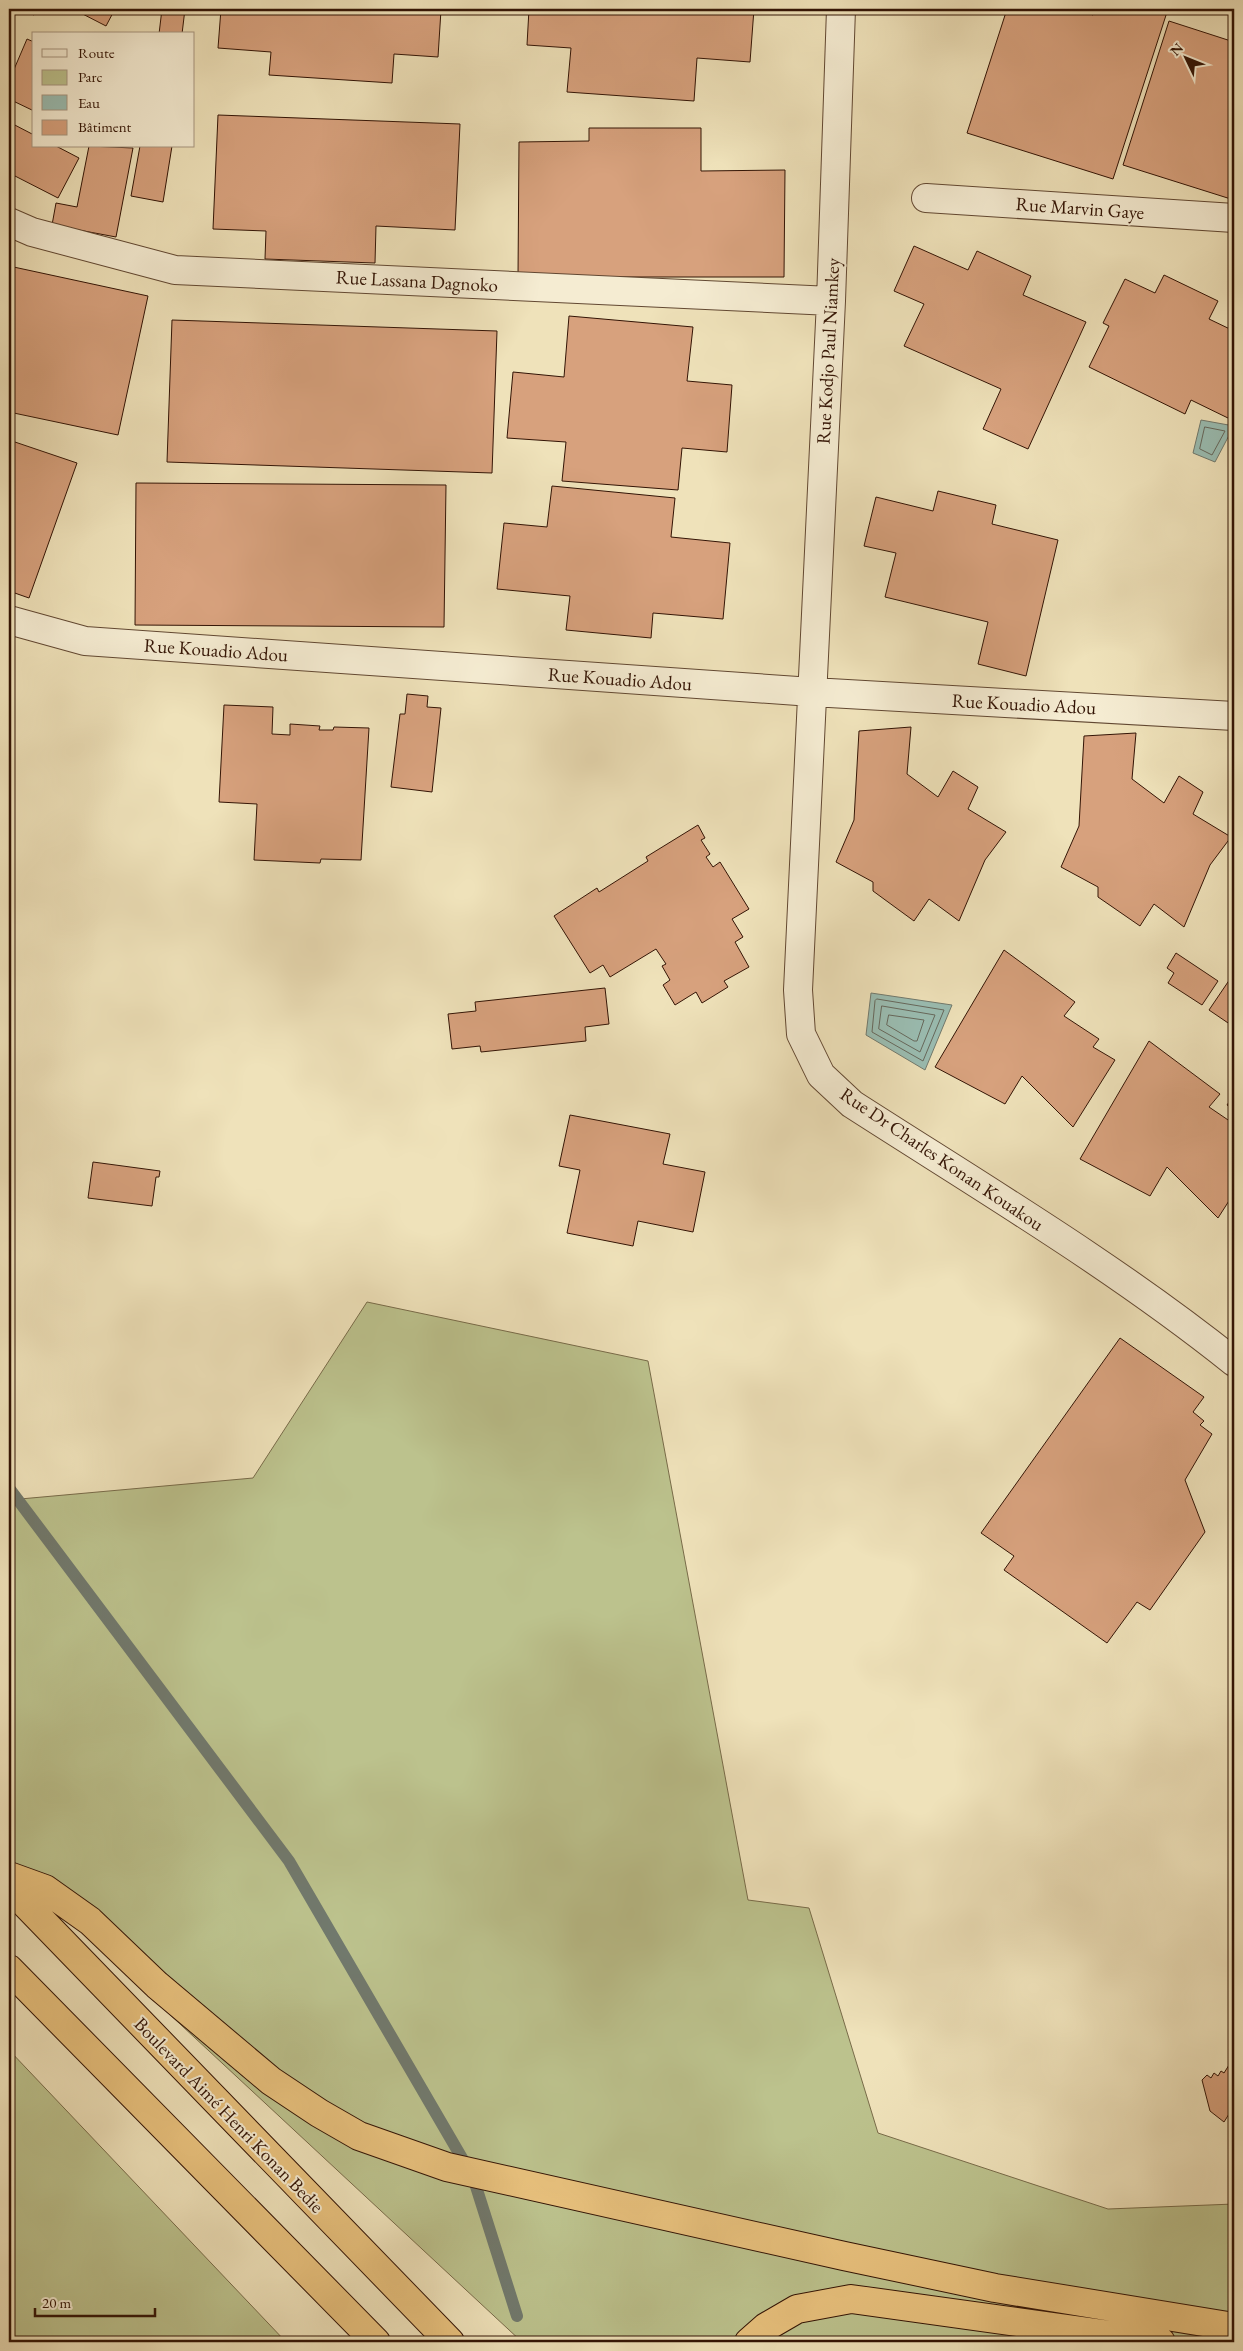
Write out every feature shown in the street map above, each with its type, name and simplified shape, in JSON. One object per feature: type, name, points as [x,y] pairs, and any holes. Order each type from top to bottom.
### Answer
[{"type":"highway","points":[[9,1876],[45,1889],[90,1921],[157,1985],[271,2081],[311,2108],[360,2136],[446,2167],[528,2186],[995,2288],[1234,2327]]},
{"type":"highway","name":"Boulevard Aimé Henri Konan Bedie","points":[[9,1887],[449,2341]]},
{"type":"highway","points":[[9,1969],[376,2342]]},
{"type":"highway","points":[[749,2342],[766,2327],[797,2309],[851,2299],[1161,2342]]},
{"type":"street","name":"Rue Kodjo Paul Niamkey","points":[[812,692],[831,300],[841,9]]},
{"type":"street","name":"Rue Marvin Gaye","points":[[926,198],[1234,218]]},
{"type":"street","name":"Rue Lassana Dagnoko","points":[[9,222],[32,232],[175,270],[831,300]]},
{"type":"street","name":"Rue Kouadio Adou","points":[[9,620],[85,641],[812,692],[1234,716]]},
{"type":"street","name":"Rue Dr Charles Konan Kouakou","points":[[812,692],[798,990],[801,1034],[821,1075],[852,1104],[1103,1266],[1198,1333],[1234,1362]]},
{"type":"green space","points":[[367,1302],[648,1361],[748,1900],[809,1908],[878,2133],[1108,2209],[1234,2204],[1234,2342],[522,2342],[9,1865],[9,1500],[253,1478]]},
{"type":"green space","points":[[9,2050],[286,2342],[9,2342]]},
{"type":"water","points":[[1201,420],[1234,426],[1215,462],[1193,453]]},
{"type":"water","points":[[871,993],[952,1005],[925,1070],[866,1035]]},
{"type":"building","points":[[21,9],[37,9],[34,15]]},
{"type":"building","points":[[73,9],[115,9],[106,26]]},
{"type":"building","points":[[162,9],[185,9],[182,32],[159,32]]},
{"type":"building","points":[[221,9],[441,10],[438,57],[394,54],[392,83],[269,75],[271,52],[218,48]]},
{"type":"building","points":[[529,9],[754,9],[750,62],[697,58],[694,101],[567,92],[571,48],[527,45]]},
{"type":"building","points":[[1007,9],[1074,9],[1093,15],[1095,9],[1168,9],[1113,179],[967,133]]},
{"type":"building","points":[[1169,21],[1234,42],[1234,200],[1123,165]]},
{"type":"building","points":[[27,39],[32,41],[32,110],[9,99],[9,81]]},
{"type":"building","points":[[218,115],[460,124],[455,230],[376,226],[375,263],[265,259],[266,231],[213,229]]},
{"type":"building","points":[[9,122],[32,134],[32,148],[60,148],[79,158],[58,198],[15,176],[9,188]]},
{"type":"building","points":[[589,128],[701,128],[701,171],[785,170],[784,277],[518,277],[519,142],[589,141]]},
{"type":"building","points":[[89,148],[133,148],[116,237],[52,225],[56,203],[77,207]]},
{"type":"building","points":[[140,148],[172,148],[163,202],[131,196]]},
{"type":"building","points":[[914,246],[968,270],[977,251],[1031,276],[1023,295],[1086,322],[1028,449],[983,429],[1001,389],[904,346],[924,304],[894,291]]},
{"type":"building","points":[[9,266],[148,296],[118,435],[9,412]]},
{"type":"building","points":[[1164,275],[1218,301],[1209,319],[1234,331],[1234,410],[1230,419],[1191,400],[1185,414],[1089,367],[1109,326],[1103,323],[1125,279],[1155,293]]},
{"type":"building","points":[[569,316],[693,327],[687,381],[732,385],[727,452],[682,448],[678,490],[562,481],[566,442],[507,438],[513,372],[564,377]]},
{"type":"building","points":[[172,320],[497,331],[492,473],[167,462]]},
{"type":"building","points":[[9,440],[77,463],[29,598],[9,591]]},
{"type":"building","points":[[136,483],[446,485],[444,627],[135,625]]},
{"type":"building","points":[[552,486],[675,498],[671,537],[730,543],[723,619],[653,613],[651,638],[566,630],[570,596],[497,589],[504,523],[547,527]]},
{"type":"building","points":[[938,491],[996,505],[992,524],[1058,540],[1026,676],[978,664],[988,622],[885,597],[896,553],[864,546],[876,497],[933,511]]},
{"type":"building","points":[[407,694],[428,696],[427,707],[441,708],[432,792],[391,787],[400,714],[405,714]]},
{"type":"building","points":[[224,705],[273,707],[272,734],[290,735],[290,724],[320,726],[319,730],[333,730],[334,727],[369,728],[361,860],[321,859],[320,863],[254,860],[257,804],[219,802]]},
{"type":"building","points":[[911,727],[907,774],[938,797],[953,771],[978,787],[968,809],[1006,832],[985,860],[959,921],[929,899],[914,921],[873,891],[873,882],[836,862],[854,820],[859,731]]},
{"type":"building","points":[[1136,733],[1132,779],[1164,803],[1179,776],[1203,792],[1193,814],[1231,837],[1210,865],[1184,927],[1154,904],[1140,926],[1098,897],[1098,887],[1061,867],[1079,826],[1084,736]]},
{"type":"building","points":[[698,825],[705,838],[701,840],[710,854],[706,857],[713,867],[720,862],[749,909],[732,919],[743,937],[735,942],[749,967],[724,981],[728,987],[702,1003],[696,992],[675,1005],[663,985],[670,980],[662,966],[666,964],[656,949],[610,977],[603,965],[590,973],[554,916],[597,888],[599,892],[648,861],[646,857]]},
{"type":"building","points":[[1004,950],[1075,1002],[1064,1016],[1099,1039],[1093,1047],[1115,1060],[1073,1127],[1022,1076],[1005,1104],[935,1067]]},
{"type":"building","points":[[1176,953],[1218,981],[1202,1005],[1168,983],[1174,973],[1167,968]]},
{"type":"building","points":[[1230,979],[1234,982],[1234,1027],[1209,1010]]},
{"type":"building","points":[[605,988],[609,1024],[585,1027],[586,1041],[481,1052],[480,1046],[452,1049],[448,1014],[476,1011],[475,1002]]},
{"type":"building","points":[[1149,1041],[1220,1094],[1209,1107],[1234,1124],[1234,1193],[1218,1218],[1167,1167],[1150,1196],[1080,1159]]},
{"type":"building","points":[[1234,1095],[1234,1110],[1227,1105]]},
{"type":"building","points":[[570,1115],[670,1134],[663,1164],[705,1172],[693,1232],[638,1221],[633,1246],[567,1233],[580,1170],[559,1166]]},
{"type":"building","points":[[93,1162],[160,1171],[159,1177],[156,1177],[152,1206],[88,1198]]},
{"type":"building","points":[[1120,1338],[1204,1397],[1193,1412],[1204,1421],[1200,1425],[1212,1434],[1185,1480],[1205,1532],[1150,1610],[1137,1602],[1107,1643],[1004,1570],[1014,1556],[981,1533]]},
{"type":"building","points":[[1229,2065],[1234,2069],[1234,2117],[1229,2114],[1224,2122],[1210,2111],[1202,2080],[1207,2075],[1211,2078],[1214,2073],[1218,2076],[1221,2071],[1224,2073]]},
{"type":"waterway","points":[[9,1488],[289,1861],[473,2177],[517,2316]]}]
